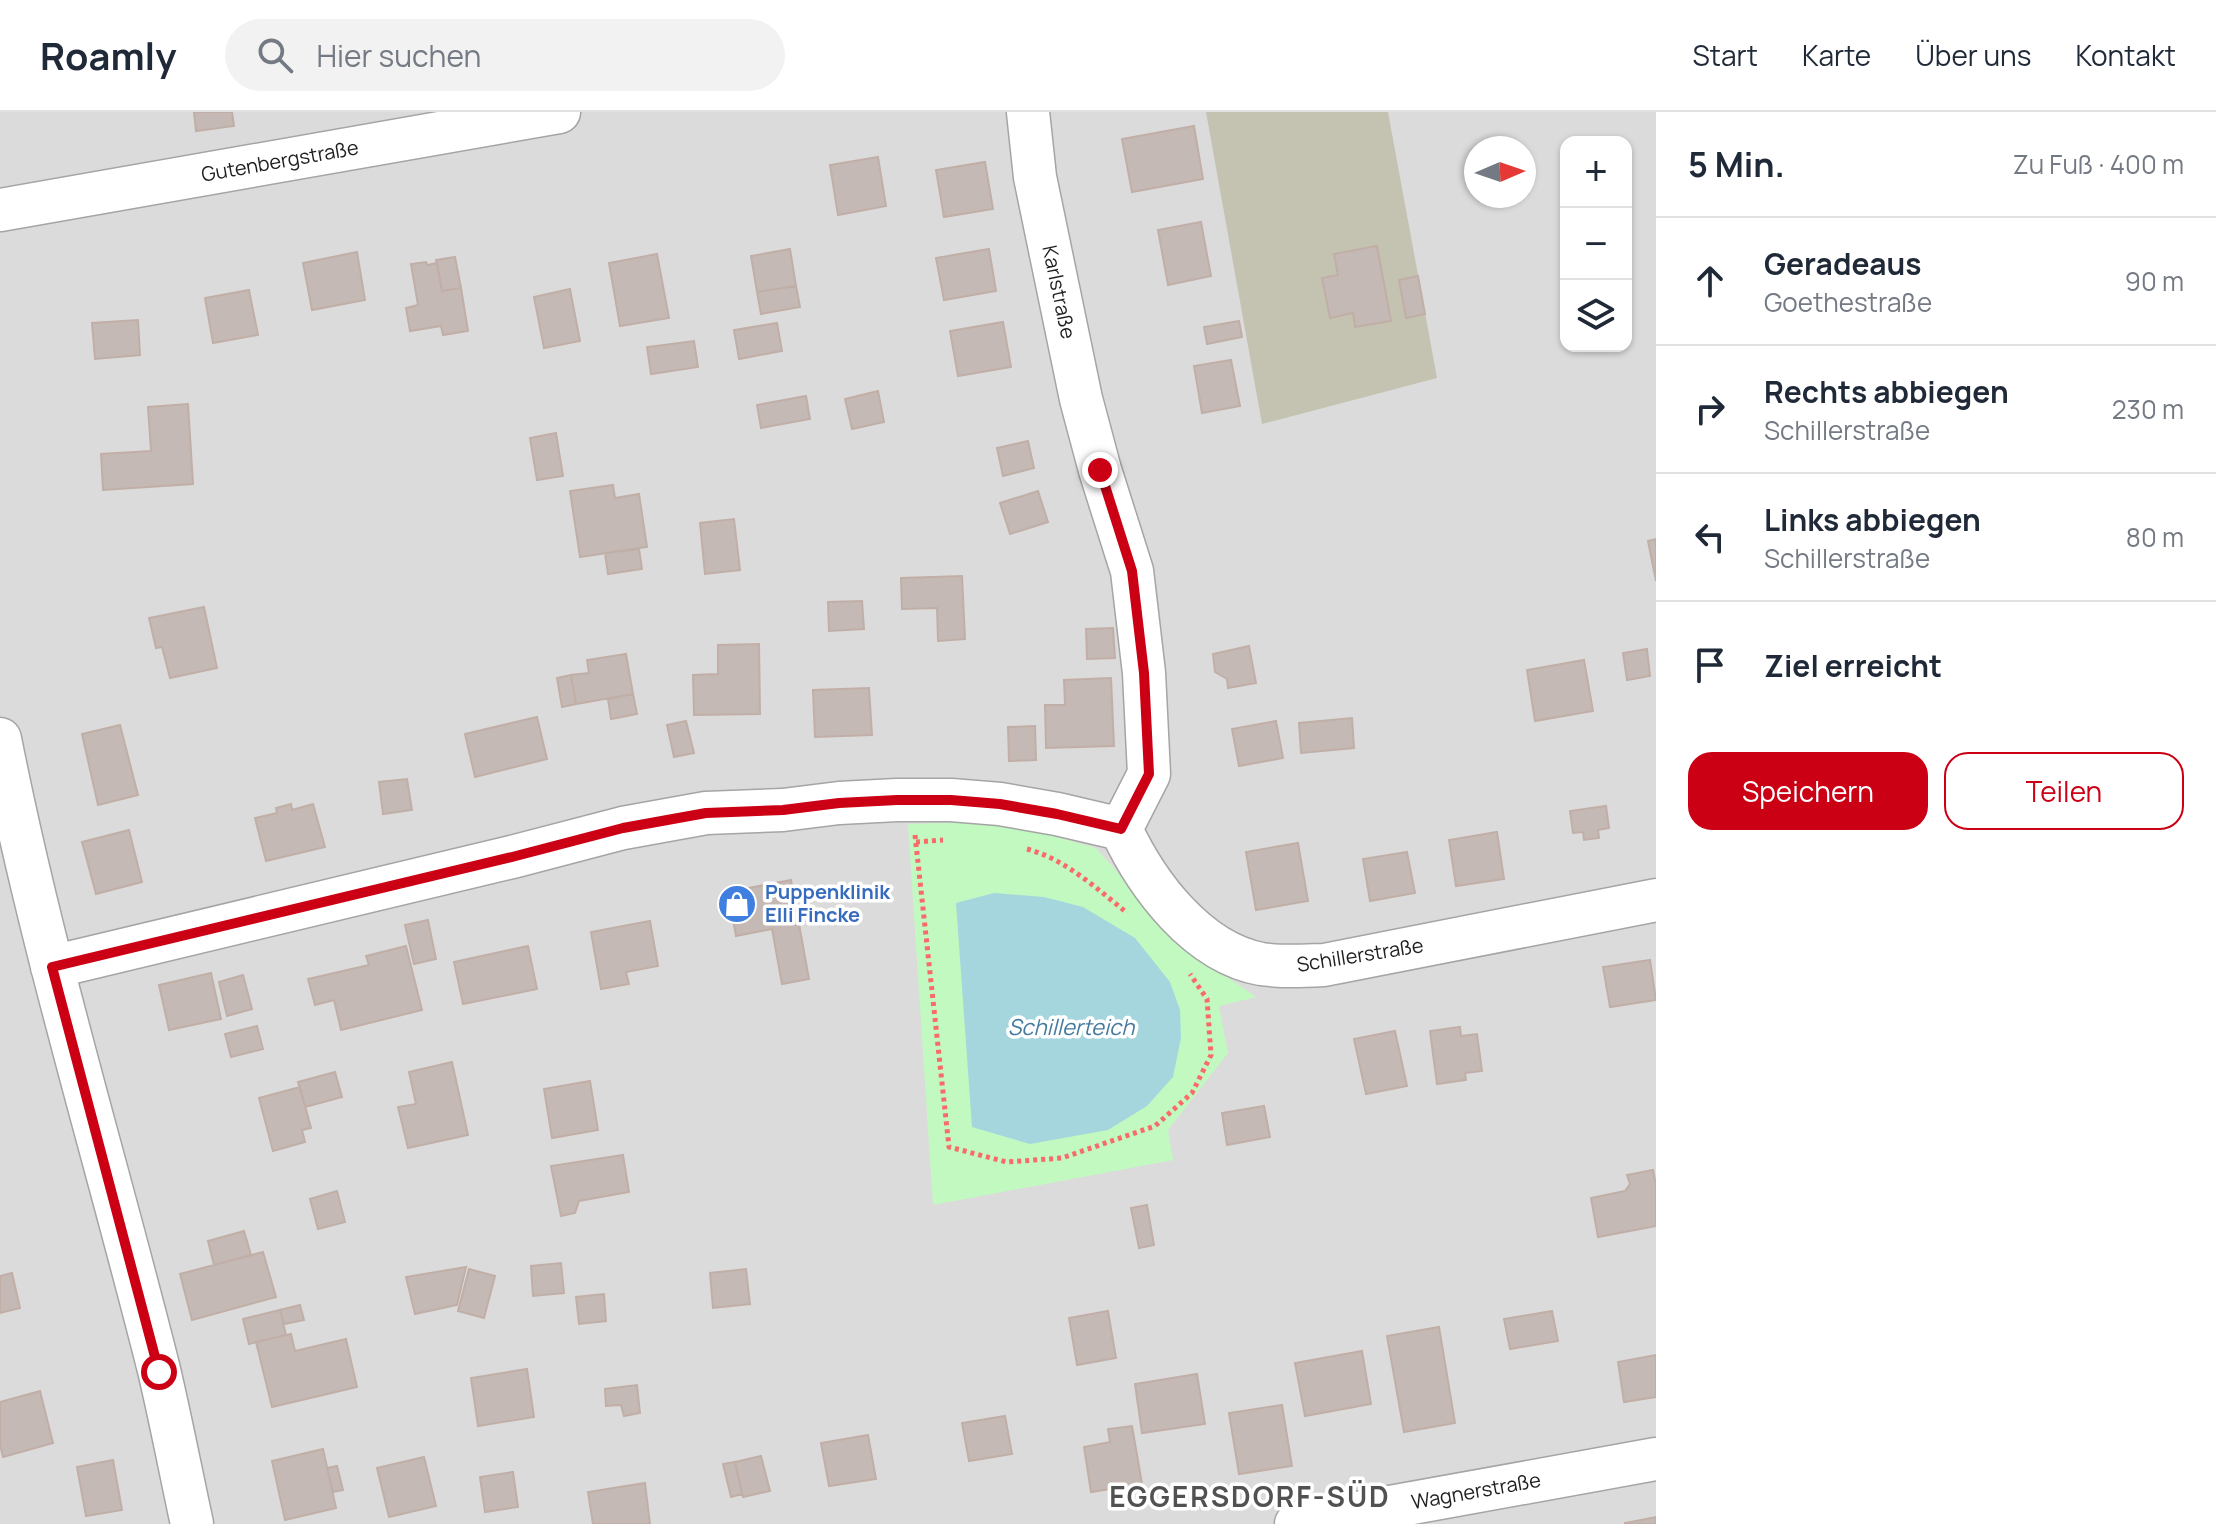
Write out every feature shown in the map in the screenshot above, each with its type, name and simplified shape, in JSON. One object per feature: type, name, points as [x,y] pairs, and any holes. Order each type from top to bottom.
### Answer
[{"type":"street","name":"Gutenbergstraße","points":[[0,210],[559,112]]},
{"type":"street","name":"Karlstraße","points":[[1028,112],[1035,177],[1081,399],[1132,571],[1144,673],[1149,774],[1121,829]]},
{"type":"street","points":[[0,739],[52,967],[159,1372],[192,1524]]},
{"type":"street","points":[[52,967],[623,828],[706,813],[783,810],[839,803],[951,800],[1000,804],[1121,829]]},
{"type":"street","name":"Schillerstraße","points":[[1121,829],[1135,858],[1163,897],[1189,925],[1225,950],[1259,963],[1324,965],[1656,900]]},
{"type":"street","name":"Wagnerstraße","points":[[1296,1524],[1656,1459]]},
{"type":"path","points":[[948,839],[916,842],[949,1147],[1007,1162],[1062,1158],[1155,1126],[1192,1093],[1211,1055],[1207,999],[1190,974]]},
{"type":"path","points":[[1023,848],[1038,852],[1084,877],[1131,916]]},
{"type":"shaded area","points":[[0,112],[1656,112],[1656,1524],[0,1524]]},
{"type":"shaded area","points":[[1206,112],[1388,112],[1437,378],[1262,424]]},
{"type":"green space","points":[[1000,821],[1096,848],[1182,945],[1256,997],[1219,1006],[1228,1053],[1168,1130],[1173,1160],[933,1205],[908,824]]},
{"type":"water","name":"Schillerteich","points":[[994,893],[1044,897],[1083,907],[1135,938],[1170,982],[1180,1010],[1181,1038],[1173,1077],[1147,1106],[1108,1130],[1030,1144],[972,1127],[956,903]]},
{"type":"building","points":[[194,112],[232,112],[234,126],[196,131]]},
{"type":"building","points":[[1194,126],[1203,179],[1132,192],[1122,139]]},
{"type":"building","points":[[878,157],[886,206],[838,215],[830,165]]},
{"type":"building","points":[[985,162],[993,209],[944,217],[936,170]]},
{"type":"building","points":[[1201,222],[1211,276],[1168,285],[1158,230]]},
{"type":"building","points":[[1377,246],[1391,321],[1355,327],[1353,313],[1330,318],[1322,278],[1338,275],[1334,254]]},
{"type":"building","points":[[790,249],[796,286],[757,292],[751,256]]},
{"type":"building","points":[[989,249],[996,291],[944,300],[936,258]]},
{"type":"building","points":[[357,252],[365,300],[312,310],[303,263]]},
{"type":"building","points":[[657,254],[669,318],[620,326],[609,263]]},
{"type":"building","points":[[455,257],[461,288],[442,291],[436,260]]},
{"type":"building","points":[[426,262],[427,265],[437,263],[442,291],[461,288],[468,331],[443,335],[441,326],[410,331],[406,308],[418,305],[411,264]]},
{"type":"building","points":[[1418,276],[1425,314],[1406,318],[1399,280]]},
{"type":"building","points":[[796,286],[800,307],[761,314],[757,292]]},
{"type":"building","points":[[570,289],[580,341],[544,348],[534,297]]},
{"type":"building","points":[[249,290],[258,335],[213,343],[205,298]]},
{"type":"building","points":[[138,320],[140,355],[95,359],[92,323]]},
{"type":"building","points":[[1239,321],[1242,337],[1207,344],[1204,327]]},
{"type":"building","points":[[1003,322],[1011,367],[958,376],[950,331]]},
{"type":"building","points":[[777,323],[782,351],[739,359],[734,330]]},
{"type":"building","points":[[694,341],[698,367],[651,374],[647,347]]},
{"type":"building","points":[[1231,360],[1240,406],[1202,413],[1194,366]]},
{"type":"building","points":[[878,391],[884,422],[852,429],[845,399]]},
{"type":"building","points":[[806,396],[810,419],[761,428],[757,405]]},
{"type":"building","points":[[188,404],[193,484],[103,490],[101,454],[151,451],[148,407]]},
{"type":"building","points":[[556,433],[563,476],[537,480],[530,438]]},
{"type":"building","points":[[1028,441],[1034,468],[1003,476],[997,448]]},
{"type":"building","points":[[613,485],[615,498],[639,494],[647,547],[580,557],[570,491]]},
{"type":"building","points":[[1038,491],[1048,522],[1010,534],[1000,503]]},
{"type":"building","points":[[734,519],[740,570],[705,574],[700,523]]},
{"type":"building","points":[[1656,539],[1656,581],[1648,541]]},
{"type":"building","points":[[639,549],[642,569],[608,574],[605,553]]},
{"type":"building","points":[[962,576],[965,639],[938,641],[937,608],[902,609],[901,578]]},
{"type":"building","points":[[862,601],[864,629],[829,631],[828,602]]},
{"type":"building","points":[[204,607],[217,668],[170,678],[162,647],[156,648],[149,618]]},
{"type":"building","points":[[1113,628],[1115,658],[1087,659],[1086,629]]},
{"type":"building","points":[[759,644],[760,714],[694,715],[693,675],[718,674],[718,645]]},
{"type":"building","points":[[1249,646],[1256,683],[1228,688],[1227,679],[1215,672],[1213,654]]},
{"type":"building","points":[[1647,649],[1650,676],[1627,680],[1623,653]]},
{"type":"building","points":[[626,654],[633,694],[576,704],[571,675],[589,673],[587,660]]},
{"type":"building","points":[[1584,660],[1593,711],[1535,721],[1527,670]]},
{"type":"building","points":[[571,675],[576,704],[562,707],[557,678]]},
{"type":"building","points":[[1111,678],[1114,746],[1046,748],[1045,705],[1065,705],[1064,680]]},
{"type":"building","points":[[869,688],[872,735],[815,737],[813,690]]},
{"type":"building","points":[[633,694],[637,714],[611,719],[608,699]]},
{"type":"building","points":[[537,717],[547,759],[475,777],[465,734]]},
{"type":"building","points":[[1352,718],[1354,748],[1301,753],[1299,723]]},
{"type":"building","points":[[686,721],[694,753],[674,757],[667,725]]},
{"type":"building","points":[[1276,721],[1283,758],[1239,766],[1232,729]]},
{"type":"building","points":[[120,725],[138,795],[98,805],[82,734]]},
{"type":"building","points":[[1035,726],[1036,760],[1009,761],[1008,727]]},
{"type":"building","points":[[407,779],[412,810],[383,814],[379,782]]},
{"type":"building","points":[[291,804],[292,810],[313,804],[325,847],[266,861],[255,818],[277,813],[276,808]]},
{"type":"building","points":[[1606,806],[1609,828],[1598,830],[1599,838],[1584,840],[1583,832],[1573,833],[1570,811]]},
{"type":"building","points":[[129,830],[142,882],[96,894],[82,842]]},
{"type":"building","points":[[1497,832],[1504,879],[1456,886],[1449,840]]},
{"type":"building","points":[[1298,843],[1308,901],[1256,910],[1246,852]]},
{"type":"building","points":[[1407,852],[1415,893],[1370,901],[1363,859]]},
{"type":"building","points":[[791,880],[809,979],[782,984],[772,929],[736,936],[728,892]]},
{"type":"building","points":[[428,920],[436,959],[414,964],[405,925]]},
{"type":"building","points":[[650,921],[658,966],[626,972],[629,984],[601,989],[591,932]]},
{"type":"building","points":[[406,946],[422,1010],[341,1030],[334,1000],[315,1005],[308,979],[369,965],[366,956]]},
{"type":"building","points":[[528,946],[537,989],[463,1004],[454,962]]},
{"type":"building","points":[[1650,960],[1656,1000],[1610,1007],[1603,967]]},
{"type":"building","points":[[211,973],[221,1019],[169,1030],[159,985]]},
{"type":"building","points":[[243,975],[252,1009],[227,1016],[219,982]]},
{"type":"building","points":[[257,1026],[263,1049],[231,1057],[225,1034]]},
{"type":"building","points":[[1460,1027],[1461,1036],[1477,1034],[1482,1071],[1465,1073],[1466,1080],[1437,1084],[1430,1031]]},
{"type":"building","points":[[1395,1031],[1407,1086],[1366,1094],[1354,1039]]},
{"type":"building","points":[[452,1062],[468,1135],[408,1148],[398,1107],[416,1104],[409,1072]]},
{"type":"building","points":[[335,1072],[342,1097],[305,1107],[298,1082]]},
{"type":"building","points":[[590,1081],[598,1130],[552,1138],[544,1089]]},
{"type":"building","points":[[300,1087],[311,1128],[302,1130],[305,1142],[273,1151],[259,1098]]},
{"type":"building","points":[[1264,1106],[1270,1137],[1227,1145],[1222,1113]]},
{"type":"building","points":[[623,1155],[629,1192],[579,1201],[575,1213],[561,1216],[551,1166]]},
{"type":"building","points":[[1653,1170],[1656,1226],[1598,1237],[1591,1198],[1625,1191],[1630,1184],[1627,1175]]},
{"type":"building","points":[[337,1191],[345,1222],[318,1229],[310,1199]]},
{"type":"building","points":[[1147,1205],[1154,1245],[1139,1248],[1131,1208]]},
{"type":"building","points":[[244,1231],[251,1255],[214,1265],[208,1241]]},
{"type":"building","points":[[263,1252],[276,1297],[192,1320],[180,1274]]},
{"type":"building","points":[[561,1263],[564,1293],[533,1296],[531,1266]]},
{"type":"building","points":[[466,1267],[457,1305],[415,1314],[406,1277]]},
{"type":"building","points":[[469,1269],[495,1276],[484,1318],[458,1311]]},
{"type":"building","points":[[746,1269],[750,1304],[713,1308],[710,1273]]},
{"type":"building","points":[[12,1273],[20,1308],[0,1313],[0,1276]]},
{"type":"building","points":[[604,1294],[606,1321],[579,1324],[576,1297]]},
{"type":"building","points":[[300,1305],[304,1320],[284,1324],[280,1310]]},
{"type":"building","points":[[280,1310],[286,1335],[249,1344],[243,1319]]},
{"type":"building","points":[[1108,1311],[1116,1358],[1077,1365],[1069,1318]]},
{"type":"building","points":[[1552,1311],[1558,1341],[1510,1349],[1504,1319]]},
{"type":"building","points":[[1439,1327],[1455,1423],[1404,1432],[1387,1336]]},
{"type":"building","points":[[291,1334],[295,1351],[346,1339],[357,1387],[272,1407],[256,1342]]},
{"type":"building","points":[[1362,1351],[1371,1404],[1305,1416],[1295,1363]]},
{"type":"building","points":[[1656,1355],[1656,1397],[1624,1402],[1618,1362]]},
{"type":"building","points":[[527,1369],[534,1417],[478,1426],[471,1378]]},
{"type":"building","points":[[1197,1374],[1205,1424],[1142,1433],[1135,1384]]},
{"type":"building","points":[[637,1385],[640,1413],[624,1416],[621,1405],[606,1406],[605,1389]]},
{"type":"building","points":[[40,1391],[53,1443],[3,1457],[0,1402]]},
{"type":"building","points":[[1282,1405],[1292,1466],[1239,1474],[1229,1413]]},
{"type":"building","points":[[1005,1416],[1012,1454],[969,1461],[962,1423]]},
{"type":"building","points":[[1132,1426],[1142,1484],[1091,1492],[1084,1447],[1110,1442],[1108,1429]]},
{"type":"building","points":[[868,1435],[876,1479],[829,1486],[821,1443]]},
{"type":"building","points":[[323,1449],[336,1508],[285,1520],[272,1461]]},
{"type":"building","points":[[761,1456],[770,1491],[743,1497],[735,1462]]},
{"type":"building","points":[[424,1457],[436,1506],[389,1517],[377,1468]]},
{"type":"building","points":[[113,1460],[122,1510],[86,1516],[77,1467]]},
{"type":"building","points":[[735,1462],[742,1494],[731,1497],[723,1464]]},
{"type":"building","points":[[337,1466],[343,1490],[333,1492],[327,1468]]},
{"type":"building","points":[[513,1472],[518,1507],[485,1512],[480,1477]]},
{"type":"building","points":[[645,1483],[650,1524],[593,1524],[588,1492]]},
{"type":"building","points":[[1656,1517],[1656,1524],[1625,1524],[1625,1523]]},
{"type":"place","name":"Puppenklinik Elli Fincke","points":[[737,904]]},
{"type":"district","name":"EGGERSDORF-SÜD","points":[[1250,1497]]},
{"type":"route","points":[[159,1372],[52,967],[623,828],[706,813],[783,810],[839,803],[951,800],[1000,804],[1121,829],[1149,774],[1144,673],[1132,571],[1100,470]]}]
